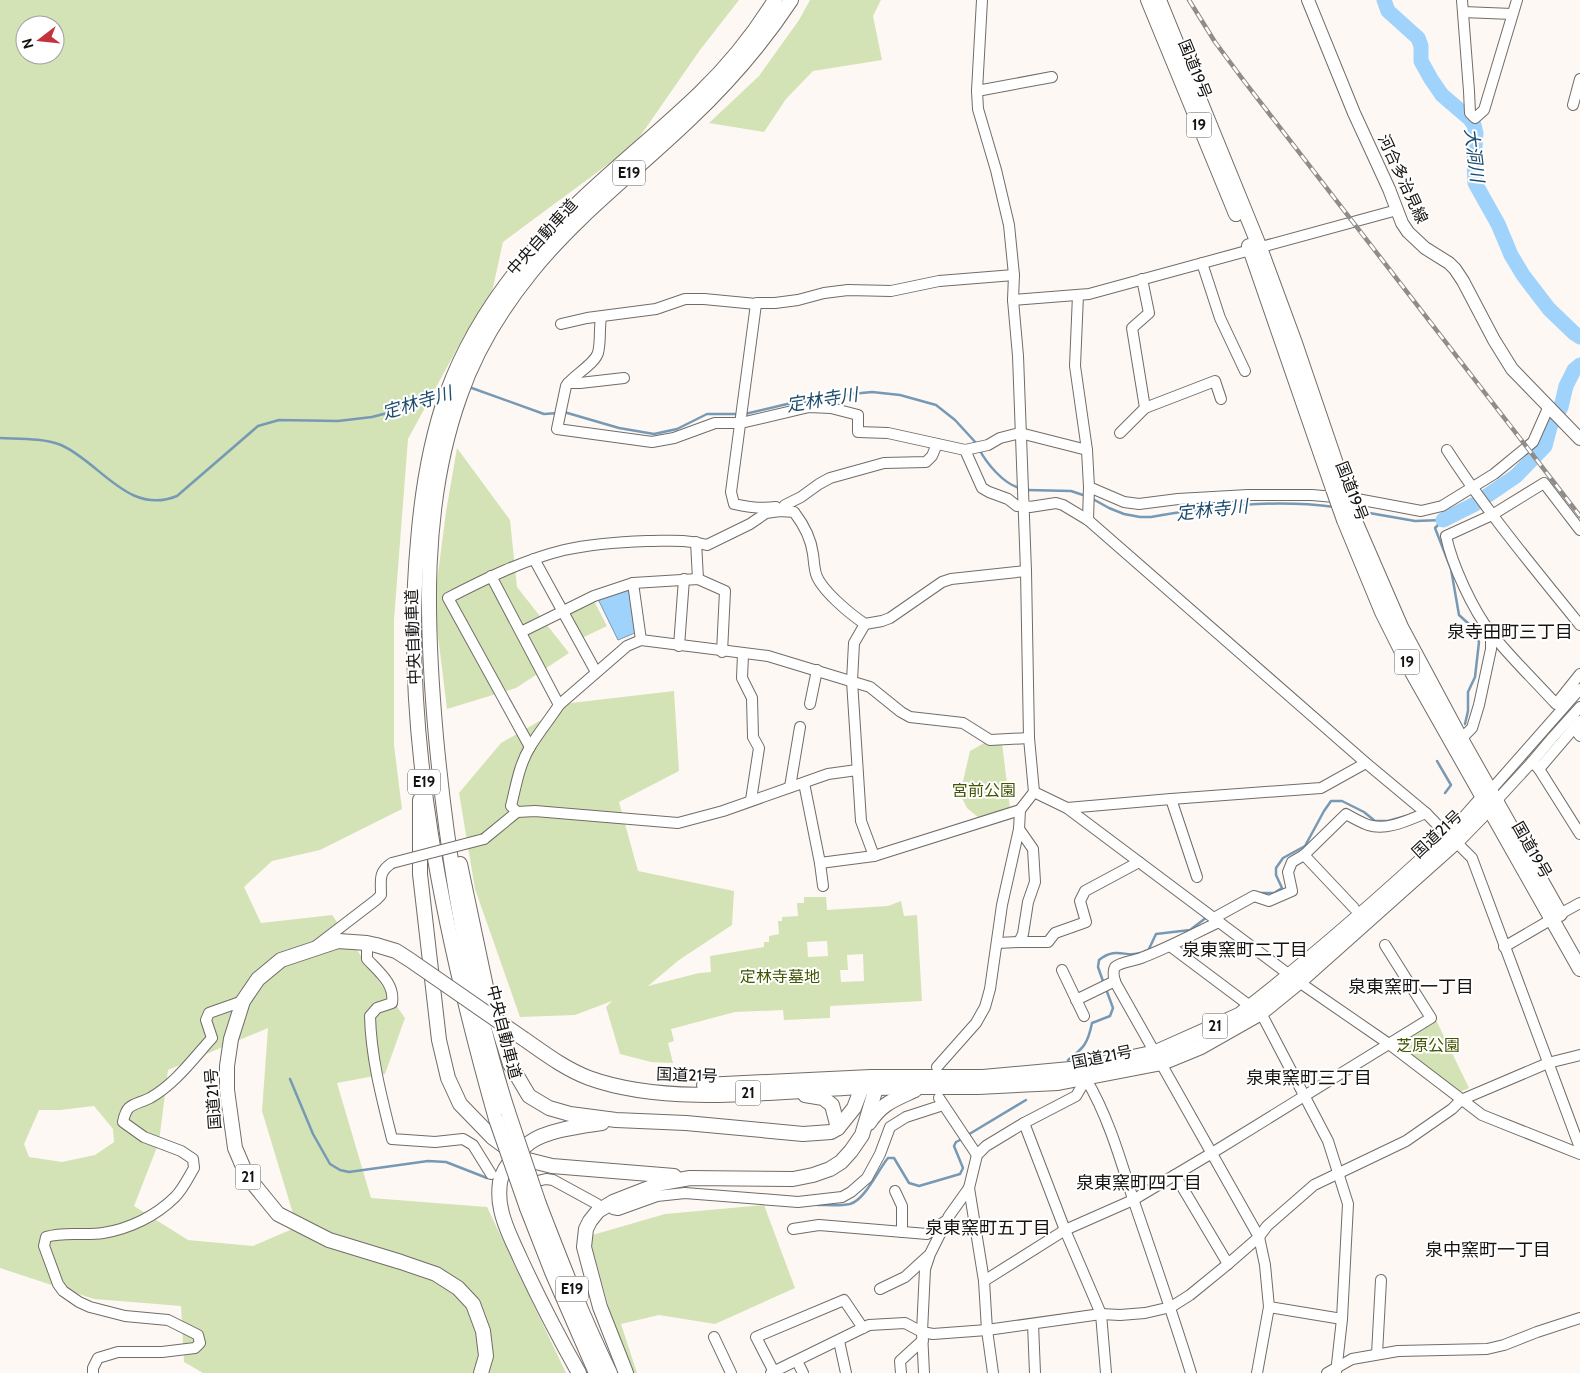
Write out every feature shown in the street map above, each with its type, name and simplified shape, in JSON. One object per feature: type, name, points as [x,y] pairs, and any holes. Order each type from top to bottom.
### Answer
[{"type":"highway","name":"中央自動車道","points":[[472,352],[488,312],[509,280],[536,246],[594,188],[702,91],[744,45],[775,0]]},
{"type":"highway","name":"中央自動車道","points":[[596,1373],[556,1280],[502,1116],[479,1057],[455,957],[432,838],[421,765],[414,661],[414,595],[421,507],[440,440],[448,392],[472,352],[546,255],[601,198],[688,121],[732,77],[774,26],[791,0]]},
{"type":"highway","name":"国道19号","points":[[1148,0],[1255,249]]},
{"type":"highway","name":"国道19号","points":[[1159,0],[1255,249],[1382,612],[1412,672],[1489,799],[1556,916],[1580,950]]},
{"type":"highway","name":"中央自動車道","points":[[440,440],[439,475],[433,511],[429,565],[429,632],[441,793],[451,866],[502,1116]]},
{"type":"highway","name":"国道19号","points":[[1349,520],[1401,627],[1461,738],[1489,799]]},
{"type":"highway","points":[[434,710],[460,866],[484,978],[510,1064],[529,1096],[548,1108],[570,1114],[616,1120],[686,1123],[803,1134],[830,1132],[838,1128],[870,1084]]},
{"type":"highway","points":[[421,765],[420,874],[439,1040],[448,1078],[460,1104],[492,1137],[516,1155],[552,1166],[690,1178],[793,1179],[830,1169],[841,1162],[851,1151],[878,1110],[923,1086]]},
{"type":"highway","name":"国道21号","points":[[621,1086],[631,1084],[690,1086],[870,1084],[978,1087],[1058,1083],[1086,1079],[1201,1047],[1256,1010],[1295,978],[1452,839],[1489,799]]},
{"type":"highway","name":"国道19号","points":[[1556,916],[1580,969]]},
{"type":"highway","name":"国道21号","points":[[481,1373],[486,1356],[483,1330],[473,1304],[458,1288],[436,1274],[329,1240],[304,1229],[278,1214],[247,1176],[235,1148],[228,1090],[227,1066],[231,1039],[244,1001],[258,979],[281,960],[338,941],[371,944],[396,951],[568,1068],[589,1078],[648,1092],[744,1094],[983,1077],[1081,1068],[1159,1058]]},
{"type":"highway","points":[[862,1135],[870,1084]]},
{"type":"highway","points":[[780,1091],[823,1098],[832,1105],[838,1128]]},
{"type":"highway","points":[[579,1373],[528,1276],[506,1226],[501,1209],[501,1181],[504,1172],[514,1157],[530,1142],[557,1131],[616,1120]]},
{"type":"highway","points":[[626,1373],[597,1298],[584,1246],[586,1229],[598,1211],[612,1202],[662,1183],[690,1178]]},
{"type":"highway","name":"中央自動車道","points":[[533,1206],[563,1267],[610,1373]]},
{"type":"main road","name":"河合多治見線","points":[[1308,0],[1354,113],[1402,223],[1424,248],[1450,263],[1455,269],[1494,340],[1512,368],[1580,439]]},
{"type":"street","points":[[820,863],[874,856],[1020,810],[1034,792],[1029,738],[1024,506],[1018,356],[1013,300],[1014,275],[1009,225],[996,170],[978,109],[977,91],[982,0]]},
{"type":"street","points":[[1462,0],[1470,113],[1475,118],[1484,110],[1517,0]]},
{"type":"street","points":[[1463,12],[1512,14]]},
{"type":"street","points":[[977,91],[1052,76]]},
{"type":"street","points":[[1573,105],[1580,79]]},
{"type":"street","points":[[1013,300],[1078,295],[1397,210]]},
{"type":"street","points":[[1202,263],[1220,318],[1245,371]]},
{"type":"street","points":[[561,324],[587,318],[600,318],[656,308],[685,299],[756,304],[775,303],[848,290],[891,291],[939,281],[1014,275]]},
{"type":"street","points":[[1142,279],[1149,313],[1132,328],[1145,408]]},
{"type":"street","points":[[1078,295],[1075,366],[1087,450],[1088,520]]},
{"type":"street","points":[[756,304],[732,492],[734,504],[794,512],[804,525],[819,581],[842,605],[865,624],[890,618],[942,582],[951,579],[1026,571]]},
{"type":"street","points":[[600,318],[600,340],[597,356],[568,383],[564,391],[557,429],[652,442],[674,438],[715,423],[741,423],[809,407],[832,408],[858,415],[858,432],[888,433],[965,450],[988,445],[1000,438],[1020,433],[1087,450]]},
{"type":"street","points":[[568,383],[624,378]]},
{"type":"street","points":[[1120,433],[1145,408],[1215,381],[1221,399]]},
{"type":"street","points":[[1089,487],[1124,502],[1139,504],[1178,499],[1248,495],[1312,495],[1357,498],[1420,511],[1442,506],[1494,474],[1533,442],[1550,408]]},
{"type":"street","points":[[530,747],[448,598],[491,576],[534,559],[564,550],[615,542],[688,540],[707,545],[750,524],[766,513],[781,510],[830,478],[884,463],[926,462],[932,456],[937,444]]},
{"type":"street","points":[[965,450],[982,488],[989,492],[1008,499],[1017,506],[1030,507],[1056,503],[1063,505],[1088,520],[1366,764],[1426,813],[1472,858],[1580,1148]]},
{"type":"street","points":[[1447,450],[1472,488],[1580,625]]},
{"type":"street","points":[[1558,708],[1491,632],[1473,605],[1449,552],[1446,536],[1492,514],[1544,483],[1580,530]]},
{"type":"street","points":[[696,542],[698,579]]},
{"type":"street","points":[[534,559],[596,672]]},
{"type":"street","points":[[491,576],[559,705]]},
{"type":"street","points":[[521,632],[594,596],[633,583],[698,579],[725,591],[722,652]]},
{"type":"street","points":[[679,646],[684,580]]},
{"type":"street","points":[[633,583],[641,640]]},
{"type":"street","points":[[865,624],[854,643],[852,681],[861,821],[874,856]]},
{"type":"street","points":[[1461,738],[1472,728],[1479,705],[1491,649],[1491,632]]},
{"type":"street","points":[[517,812],[511,806],[518,777],[530,747],[559,705],[627,646],[641,640],[722,652],[768,656],[870,687],[910,717],[963,723],[990,740],[1029,738]]},
{"type":"street","points":[[743,654],[742,678],[752,698],[752,737],[759,748],[750,800]]},
{"type":"street","points":[[810,704],[817,670]]},
{"type":"street","points":[[1489,799],[1558,708],[1580,674]]},
{"type":"street","points":[[1558,708],[1580,689]]},
{"type":"street","points":[[1536,766],[1553,737],[1580,708]]},
{"type":"street","points":[[790,787],[800,727]]},
{"type":"street","points":[[1489,799],[1536,766],[1578,728]]},
{"type":"street","points":[[1067,808],[1171,798],[1320,788],[1366,764]]},
{"type":"street","points":[[1536,766],[1580,834]]},
{"type":"street","points":[[310,950],[381,895],[381,874],[385,867],[392,863],[484,840],[517,812],[535,811],[678,823],[723,811],[828,774],[857,770]]},
{"type":"street","points":[[804,783],[823,886]]},
{"type":"street","points":[[1034,792],[1067,808],[1295,978],[1389,1044],[1482,1115],[1580,1154]]},
{"type":"street","points":[[1171,798],[1197,877]]},
{"type":"street","points":[[937,1067],[976,1023],[986,1007],[1002,905],[1019,829],[1020,810]]},
{"type":"street","points":[[1076,1000],[1108,984],[1117,965],[1170,946],[1217,920],[1254,896],[1269,901],[1292,891],[1288,872],[1292,862],[1304,855],[1346,814],[1369,825],[1384,827],[1402,823],[1426,813]]},
{"type":"street","points":[[1019,829],[1033,849],[1035,882],[1028,902],[1024,934],[1019,942]]},
{"type":"street","points":[[1304,855],[1354,908]]},
{"type":"street","points":[[997,943],[1048,942],[1056,933],[1086,922],[1080,901],[1085,891],[1139,862]]},
{"type":"street","points":[[1504,947],[1580,904]]},
{"type":"street","points":[[371,944],[367,959],[385,978],[394,994],[392,1003],[377,1008],[370,1016],[370,1032],[379,1085],[392,1139],[435,1142],[463,1139],[473,1145],[490,1174]]},
{"type":"street","points":[[984,1281],[1065,1230],[1134,1200],[1431,1018],[1385,945]]},
{"type":"street","points":[[1170,946],[1256,1010],[1305,1096],[1328,1141],[1348,1204],[1342,1318],[1333,1371]]},
{"type":"street","points":[[1062,970],[1084,1016]]},
{"type":"street","points":[[1108,984],[1159,1058],[1259,1237],[1265,1265],[1269,1307],[1257,1373]]},
{"type":"street","points":[[93,1373],[93,1368],[98,1358],[118,1352],[162,1352],[195,1348],[200,1343],[198,1335],[168,1320],[125,1316],[90,1307],[79,1302],[63,1291],[58,1284],[44,1246],[46,1237],[57,1234],[103,1233],[138,1223],[155,1213],[175,1197],[194,1168],[193,1159],[181,1151],[144,1138],[123,1122],[125,1111],[129,1106],[150,1097],[167,1086],[212,1038],[206,1020],[209,1013],[244,1001]]},
{"type":"street","points":[[901,1373],[900,1361],[922,1336],[987,1330],[1101,1314],[1120,1316],[1171,1307],[1190,1295],[1228,1264],[1259,1237],[1267,1226],[1314,1186],[1406,1141],[1461,1100],[1548,1063],[1580,1055]]},
{"type":"street","points":[[924,1373],[922,1336],[925,1269],[930,1254],[947,1220],[969,1188],[977,1155],[986,1146],[1024,1123],[1076,1096],[1086,1079],[1096,1095],[1113,1138],[1171,1307],[1191,1373]]},
{"type":"street","points":[[613,1209],[618,1210],[657,1196],[685,1193],[798,1202],[842,1197],[867,1178],[880,1154],[890,1127],[906,1117],[941,1102],[977,1155]]},
{"type":"street","points":[[1024,1123],[1065,1230],[1101,1314],[1106,1373]]},
{"type":"street","points":[[1175,1175],[1228,1264]]},
{"type":"street","points":[[513,1186],[546,1179],[553,1180],[598,1204]]},
{"type":"street","points":[[969,1188],[984,1281],[987,1330],[993,1373]]},
{"type":"street","points":[[895,1191],[902,1206],[902,1232]]},
{"type":"street","points":[[793,1228],[819,1225],[927,1234],[947,1220]]},
{"type":"street","points":[[880,1289],[905,1277],[930,1254]]},
{"type":"street","points":[[1377,1354],[1381,1280]]},
{"type":"street","points":[[863,1328],[844,1300],[756,1337],[772,1372],[839,1341],[869,1325],[905,1322],[922,1336]]},
{"type":"street","points":[[1269,1307],[1342,1318]]},
{"type":"street","points":[[1333,1371],[1352,1359],[1398,1350],[1487,1349],[1504,1345],[1580,1318]]},
{"type":"street","points":[[1033,1324],[1034,1373]]},
{"type":"street","points":[[714,1337],[731,1373]]},
{"type":"street","points":[[839,1341],[846,1373]]},
{"type":"street","points":[[796,1361],[803,1373]]},
{"type":"green space","points":[[0,0],[739,0],[700,50],[634,145],[503,242],[490,301],[465,334],[408,439],[394,620],[394,745],[402,809],[320,850],[272,861],[244,887],[261,923],[332,915],[405,1018],[385,1074],[337,1083],[371,1198],[487,1207],[566,1373],[203,1373],[184,1362],[181,1306],[94,1299],[0,1268]],"holes":[[[268,1028],[262,1111],[297,1227],[253,1246],[188,1240],[134,1206],[159,1142],[168,1070]],[[94,1106],[113,1129],[114,1142],[95,1155],[62,1162],[29,1157],[24,1144],[39,1110],[60,1110]]]},
{"type":"green space","points":[[810,0],[881,0],[873,16],[882,60],[813,71],[786,99],[764,132],[709,123],[759,76],[799,20]]},
{"type":"green space","points":[[457,448],[510,520],[517,587],[569,653],[516,688],[447,709],[434,604],[446,512]]},
{"type":"green space","points":[[594,601],[607,626],[582,638],[567,611]]},
{"type":"green space","name":"定林寺墓地","points":[[674,691],[679,771],[619,802],[638,871],[734,891],[732,925],[679,960],[648,986],[699,973],[711,972],[710,956],[764,947],[764,942],[769,942],[769,936],[779,934],[778,921],[782,921],[782,917],[798,916],[797,903],[804,903],[804,897],[826,897],[827,910],[888,906],[901,901],[904,916],[917,915],[922,1001],[830,1006],[830,1018],[784,1020],[783,1010],[735,1012],[671,1029],[674,1041],[668,1043],[673,1063],[651,1062],[620,1054],[606,1007],[612,1001],[575,1015],[520,1017],[475,889],[459,793],[501,743],[571,703]],"holes":[[[827,941],[828,956],[808,957],[807,942]],[[863,954],[864,981],[841,982],[840,970],[848,970],[847,955]]]},
{"type":"green space","name":"宮前公園","points":[[986,742],[1002,743],[1010,808],[979,818],[967,808],[960,794],[970,751]]},
{"type":"green space","name":"芝原公園","points":[[1436,1020],[1469,1088],[1460,1092],[1398,1046],[1399,1041]]},
{"type":"green space","points":[[764,1205],[795,1288],[715,1324],[659,1315],[621,1324],[637,1373],[633,1373],[614,1326],[589,1236],[665,1214]]},
{"type":"water","points":[[631,586],[637,632],[618,640],[598,599]]},
{"type":"waterway","name":"大洞川","points":[[1384,0],[1388,11],[1418,38],[1421,46],[1421,61],[1442,95],[1470,119],[1474,125],[1476,133],[1475,183],[1498,224],[1511,255],[1523,275],[1549,309],[1580,337]]},
{"type":"waterway","name":"定林寺川","points":[[1443,520],[1475,504],[1516,476],[1545,446],[1550,427],[1561,407],[1566,386],[1574,370],[1580,365]]},
{"type":"waterway","name":"定林寺川","points":[[469,387],[544,414],[559,413]]},
{"type":"waterway","name":"定林寺川","points":[[745,414],[787,404],[834,399],[851,394],[872,392],[900,395],[936,405],[955,420],[977,444]]},
{"type":"waterway","name":"定林寺川","points":[[0,438],[39,440],[61,445],[75,453],[129,493],[144,499],[160,500],[177,496],[258,426],[279,420],[338,421],[372,417],[440,397]]},
{"type":"waterway","name":"定林寺川","points":[[564,412],[619,428],[654,434],[677,429],[707,414],[740,414]]},
{"type":"waterway","name":"定林寺川","points":[[979,449],[986,461],[996,472],[1007,482],[1019,488]]},
{"type":"waterway","name":"定林寺川","points":[[1027,490],[1071,491],[1086,496]]},
{"type":"waterway","name":"定林寺川","points":[[1091,498],[1124,514],[1140,517],[1243,505],[1289,504],[1335,507]]},
{"type":"waterway","name":"定林寺川","points":[[1358,511],[1415,521],[1443,520]]},
{"type":"waterway","points":[[1443,520],[1435,528],[1451,569],[1459,615],[1470,625],[1479,642],[1475,677],[1468,692],[1468,711],[1465,724]]},
{"type":"waterway","points":[[1437,761],[1451,785],[1445,793]]},
{"type":"waterway","points":[[1259,893],[1274,893],[1282,888],[1276,875],[1276,868],[1283,858],[1305,846],[1331,801],[1342,801],[1364,812],[1375,821],[1388,821],[1406,816]]},
{"type":"waterway","points":[[1145,951],[1148,951],[1156,934],[1190,930],[1207,917]]},
{"type":"waterway","points":[[1104,984],[1098,967],[1099,960],[1116,953],[1140,953]]},
{"type":"waterway","points":[[1068,1060],[1085,1044],[1092,1023],[1110,1016],[1113,1008],[1106,989]]},
{"type":"waterway","points":[[290,1079],[313,1134],[330,1164],[340,1170],[349,1172],[428,1161],[446,1162],[487,1178]]},
{"type":"waterway","points":[[966,1136],[1026,1100]]},
{"type":"waterway","points":[[818,1205],[846,1205],[856,1201],[866,1191],[888,1158],[894,1158],[909,1183],[919,1186],[960,1174],[963,1168],[954,1146],[956,1142],[962,1139]]},
{"type":"railway","points":[[1189,0],[1215,42],[1244,81],[1580,516]]},
{"type":"district","name":"泉寺田町三丁目","points":[[1510,632]]},
{"type":"district","name":"泉東窯町二丁目","points":[[1245,950]]},
{"type":"district","name":"泉東窯町一丁目","points":[[1411,987]]},
{"type":"district","name":"泉東窯町三丁目","points":[[1309,1078]]},
{"type":"district","name":"泉東窯町四丁目","points":[[1139,1183]]},
{"type":"district","name":"泉東窯町五丁目","points":[[988,1228]]},
{"type":"district","name":"泉中窯町一丁目","points":[[1488,1250]]}]
